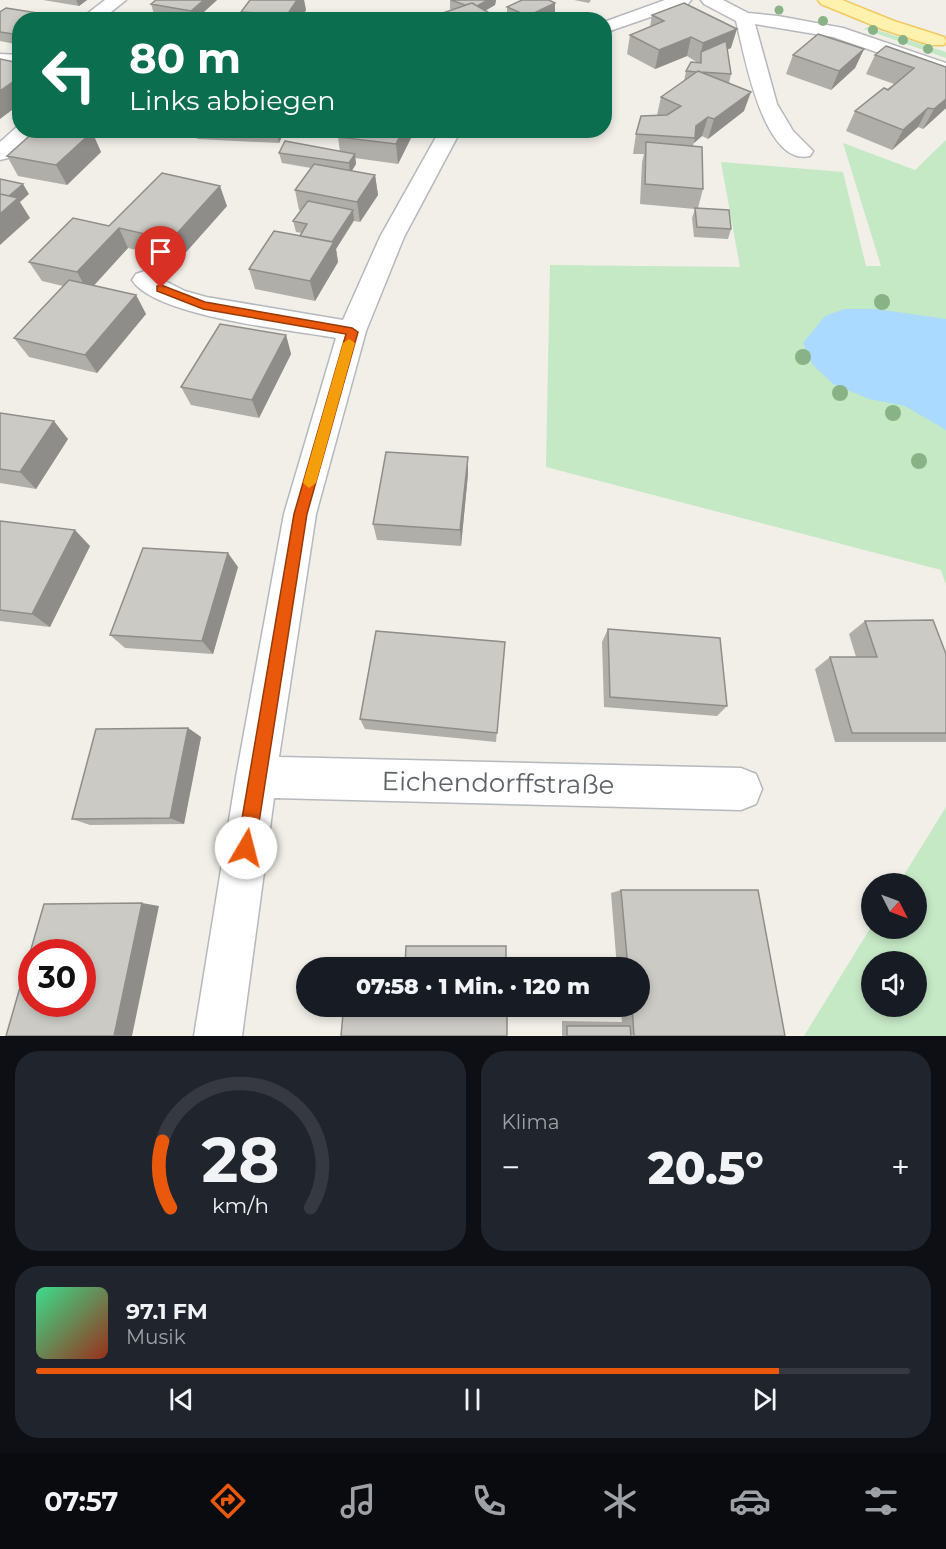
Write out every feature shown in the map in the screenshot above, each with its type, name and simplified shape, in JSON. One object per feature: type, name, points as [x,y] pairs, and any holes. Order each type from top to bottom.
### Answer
[{"type":"main road","points":[[827,0],[888,25],[942,43]]},
{"type":"street","points":[[100,12],[117,0]]},
{"type":"street","points":[[612,25],[682,0]]},
{"type":"street","points":[[710,0],[744,18],[778,21],[837,32],[946,70]]},
{"type":"street","points":[[744,18],[767,104],[784,135],[802,152]]},
{"type":"street","points":[[0,153],[18,138]]},
{"type":"street","points":[[218,1036],[256,777],[300,514],[352,332],[392,237],[447,138]]},
{"type":"street","points":[[145,280],[176,297],[203,306],[352,332]]},
{"type":"street","name":"Eichendorffstraße","points":[[256,777],[741,789]]},
{"type":"green space","points":[[868,27],[946,52],[946,58],[864,29]]},
{"type":"green space","points":[[946,140],[946,585],[941,570],[546,467],[550,265],[740,267],[721,162],[843,172],[866,266],[881,266],[843,143],[915,170]]},
{"type":"green space","points":[[946,807],[946,1036],[804,1036],[864,939],[927,939],[927,873],[905,873]]},
{"type":"water","points":[[845,309],[876,309],[946,319],[946,430],[905,406],[869,399],[833,384],[812,364],[803,343],[825,316]]},
{"type":"building","points":[[156,0],[204,0],[191,11],[151,4]]},
{"type":"building","points":[[250,0],[297,0],[289,12],[241,12]]},
{"type":"building","points":[[451,0],[488,0],[477,6]]},
{"type":"building","points":[[522,0],[549,0],[555,3],[536,12],[519,12],[507,7]]},
{"type":"building","points":[[472,3],[488,12],[446,12]]},
{"type":"building","points":[[684,3],[737,29],[703,43],[691,37],[659,50],[630,35],[664,21],[652,15]]},
{"type":"building","points":[[6,8],[31,12],[12,12],[12,34],[0,32],[0,12]]},
{"type":"building","points":[[818,34],[864,49],[839,71],[793,55]]},
{"type":"building","points":[[726,41],[731,74],[686,71],[691,62],[701,63],[701,52]]},
{"type":"building","points":[[886,46],[946,67],[946,99],[934,109],[928,108],[903,130],[855,111],[884,88],[888,90],[914,68],[875,55]]},
{"type":"building","points":[[0,59],[12,61],[12,83],[0,91]]},
{"type":"building","points":[[698,71],[751,92],[714,119],[708,117],[696,126],[695,138],[636,134],[641,116],[667,115],[681,106],[661,97]]},
{"type":"building","points":[[27,138],[85,138],[56,165],[7,156]]},
{"type":"building","points":[[346,138],[399,138],[396,144]]},
{"type":"building","points":[[285,141],[355,154],[349,163],[279,153]]},
{"type":"building","points":[[646,142],[702,147],[703,189],[645,184]]},
{"type":"building","points":[[314,164],[375,175],[357,202],[295,190]]},
{"type":"building","points":[[162,173],[220,186],[171,240],[119,228],[77,272],[29,262],[73,218],[109,226]]},
{"type":"building","points":[[0,179],[23,184],[9,196],[0,194]]},
{"type":"building","points":[[0,194],[18,198],[0,214]]},
{"type":"building","points":[[308,201],[353,210],[332,242],[300,236],[307,224],[293,221]]},
{"type":"building","points":[[695,208],[729,210],[731,229],[697,227]]},
{"type":"building","points":[[274,231],[334,242],[310,281],[249,269]]},
{"type":"building","points":[[69,280],[136,295],[85,355],[14,338]]},
{"type":"building","points":[[220,324],[286,335],[252,400],[181,387]]},
{"type":"building","points":[[0,413],[54,421],[20,472],[0,469]]},
{"type":"building","points":[[386,452],[468,457],[460,530],[373,524]]},
{"type":"building","points":[[0,521],[75,530],[32,614],[0,610]]},
{"type":"building","points":[[143,548],[228,553],[202,641],[110,635]]},
{"type":"building","points":[[933,620],[946,654],[946,733],[852,733],[830,657],[877,657],[865,621]]},
{"type":"building","points":[[608,629],[720,638],[727,706],[610,697]]},
{"type":"building","points":[[376,631],[505,642],[497,733],[360,719]]},
{"type":"building","points":[[188,728],[170,818],[72,819],[96,729]]},
{"type":"building","points":[[621,890],[758,890],[785,1036],[634,1036],[633,1017],[650,1017],[650,957],[627,957]]},
{"type":"building","points":[[142,903],[114,1036],[6,1036],[18,994],[18,1017],[96,1017],[96,939],[34,939],[44,904]]},
{"type":"building","points":[[406,946],[506,946],[506,957],[406,957]]},
{"type":"building","points":[[343,1017],[507,1017],[507,1036],[341,1036]]},
{"type":"building","points":[[567,1026],[630,1026],[631,1036],[567,1036]]},
{"type":"slow traffic","points":[[309,483],[349,343]]},
{"type":"route","points":[[161,288],[176,297],[203,306],[352,332],[300,514],[246,848]]}]
